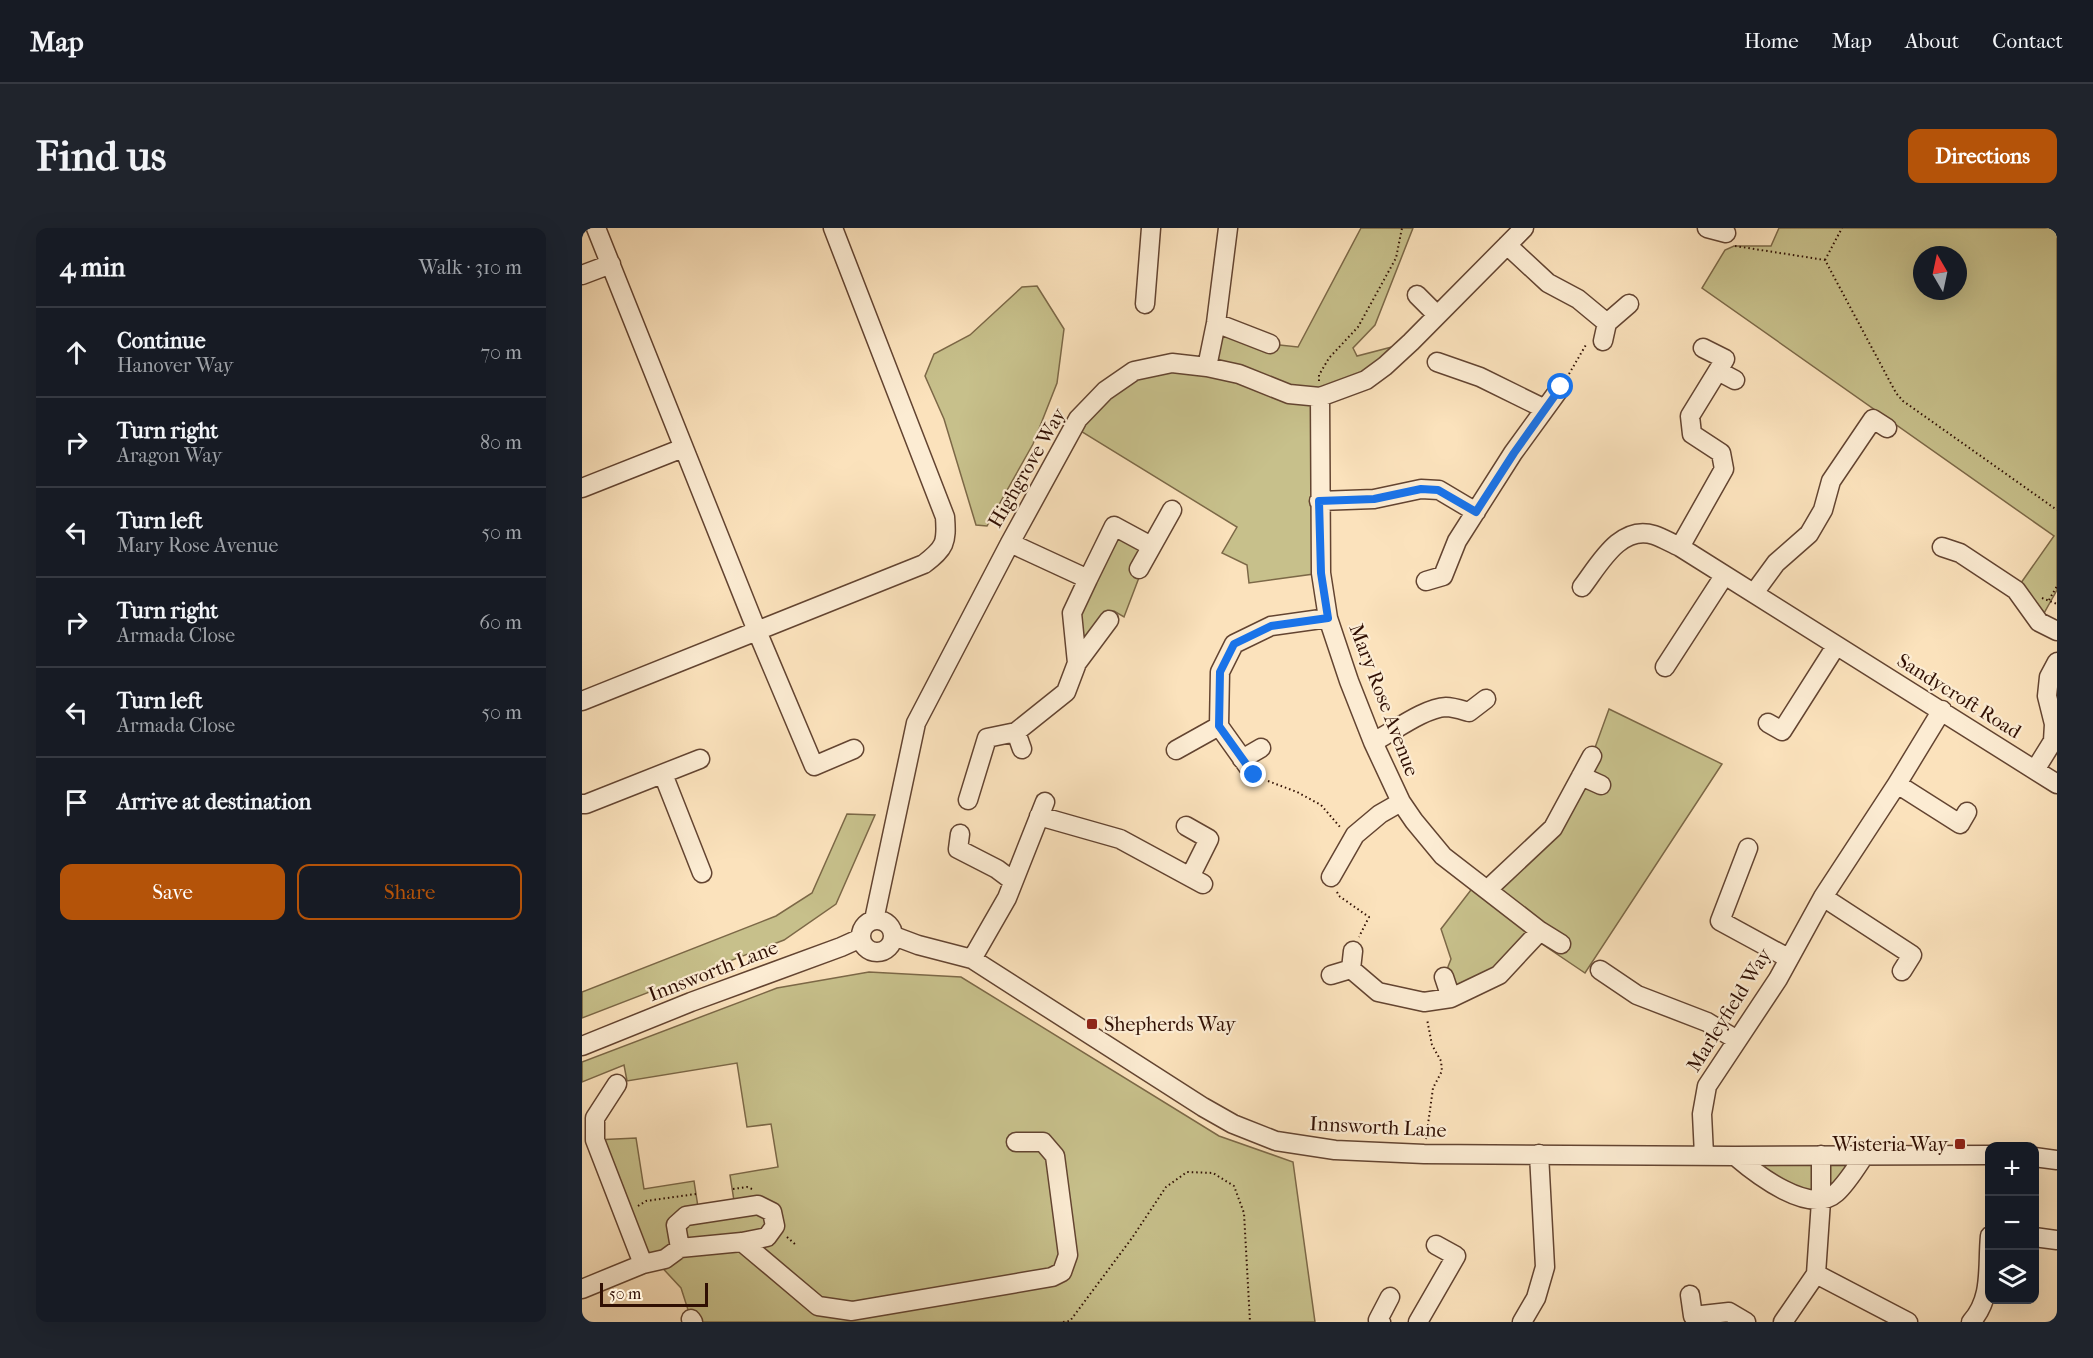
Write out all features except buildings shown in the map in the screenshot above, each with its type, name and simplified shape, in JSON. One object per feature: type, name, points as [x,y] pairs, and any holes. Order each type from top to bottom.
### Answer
[{"type":"street","points":[[596,228],[757,631],[814,766],[854,749]]},
{"type":"street","points":[[582,702],[924,564],[941,550],[947,536],[945,517],[833,228]]},
{"type":"street","points":[[1145,304],[1155,286],[1151,228]]},
{"type":"street","points":[[1207,367],[1216,322],[1229,228]]},
{"type":"street","name":"Highgrove Way","points":[[874,920],[916,723],[1078,419],[1105,391],[1134,372],[1172,363],[1239,374],[1289,394],[1320,398],[1366,380],[1385,366],[1524,228]]},
{"type":"street","points":[[1507,245],[1548,283],[1578,299],[1607,323]]},
{"type":"street","points":[[582,275],[611,264]]},
{"type":"street","points":[[1417,295],[1436,314]]},
{"type":"street","points":[[1603,341],[1607,323],[1629,304]]},
{"type":"street","points":[[1216,322],[1270,344]]},
{"type":"street","points":[[1680,547],[1724,469],[1721,453],[1692,434],[1690,416],[1725,359],[1703,348]]},
{"type":"street","points":[[1437,362],[1480,377],[1545,409]]},
{"type":"street","points":[[1718,371],[1735,381]]},
{"type":"street","points":[[1441,581],[1457,541],[1561,387]]},
{"type":"street","name":"Mary Rose Avenue","points":[[1320,398],[1321,573],[1328,618],[1372,742],[1401,802],[1443,856],[1540,931],[1562,944]]},
{"type":"street","points":[[1754,593],[1776,563],[1809,534],[1822,510],[1831,482],[1873,419]]},
{"type":"street","points":[[582,488],[683,448]]},
{"type":"street","points":[[1319,501],[1374,499],[1421,489],[1438,490],[1476,512]]},
{"type":"street","points":[[1139,569],[1172,510]]},
{"type":"street","points":[[1077,663],[1072,612],[1088,579],[1106,522],[1151,546]]},
{"type":"street","name":"Sandycroft Road","points":[[1591,583],[1613,546],[1632,534],[1652,534],[1680,547],[2057,784]]},
{"type":"street","points":[[1010,543],[1088,579]]},
{"type":"street","points":[[1942,547],[1965,547],[2016,590],[2039,622],[2057,631]]},
{"type":"street","points":[[1666,655],[1724,576]]},
{"type":"street","points":[[1254,775],[1219,726],[1220,672],[1234,644],[1271,626],[1328,618]]},
{"type":"street","points":[[968,800],[987,738],[1013,739],[1066,692],[1077,663],[1109,620]]},
{"type":"street","points":[[1768,723],[1782,731],[1836,646]]},
{"type":"street","points":[[2034,770],[2053,741],[2054,724],[2047,696],[2049,677],[2057,662]]},
{"type":"street","points":[[1372,742],[1394,731],[1412,718],[1445,707],[1471,718],[1486,699]]},
{"type":"street","name":"Marleyfield Way","points":[[1704,1155],[1702,1114],[1707,1086],[1778,979],[1788,957],[1823,897],[1942,710]]},
{"type":"street","points":[[1176,750],[1219,726]]},
{"type":"street","points":[[1242,759],[1261,748]]},
{"type":"street","points":[[1487,890],[1553,828],[1592,756]]},
{"type":"street","points":[[582,804],[700,759]]},
{"type":"street","points":[[663,774],[702,873]]},
{"type":"street","points":[[1581,776],[1600,785]]},
{"type":"street","points":[[1897,784],[1959,824]]},
{"type":"street","points":[[1331,877],[1349,832],[1401,802]]},
{"type":"street","points":[[972,959],[1007,898],[1042,809],[1120,839],[1196,880],[1209,839],[1186,826]]},
{"type":"street","points":[[960,834],[958,849],[997,868],[1013,881]]},
{"type":"street","points":[[1748,848],[1720,921],[1788,957]]},
{"type":"street","points":[[1823,897],[1912,955],[1902,971]]},
{"type":"street","points":[[874,920],[885,922],[890,926],[894,936],[890,946],[881,952],[868,950],[861,938],[864,927],[874,920]]},
{"type":"street","points":[[1351,969],[1378,992],[1424,1002],[1450,998],[1499,975],[1540,931]]},
{"type":"street","name":"Innsworth Lane","points":[[894,936],[918,945],[972,959],[1203,1107],[1233,1124],[1276,1141],[1335,1150],[1424,1154],[1985,1155]]},
{"type":"street","name":"Innsworth Lane","points":[[582,1046],[861,938]]},
{"type":"street","points":[[1351,969],[1353,951]]},
{"type":"street","points":[[1331,975],[1351,969]]},
{"type":"street","points":[[1612,972],[1637,994],[1707,1022],[1737,1040]]},
{"type":"street","points":[[1444,976],[1450,998]]},
{"type":"street","points":[[617,1084],[595,1118],[595,1140],[643,1264]]},
{"type":"street","points":[[742,1242],[818,1306],[852,1311],[1052,1277],[1062,1272],[1068,1255],[1055,1156],[1043,1142],[1016,1142]]},
{"type":"street","points":[[1522,1322],[1536,1298],[1545,1267],[1539,1154]]},
{"type":"street","points":[[1783,1322],[1816,1274],[1821,1201],[1821,1155]]},
{"type":"street","points":[[1735,1156],[1749,1169],[1800,1199],[1821,1201],[1836,1194],[1864,1156]]},
{"type":"street","points":[[2039,1158],[2057,1160]]},
{"type":"street","points":[[582,1289],[643,1264],[665,1259],[680,1248],[742,1242],[767,1237],[775,1226],[772,1212],[758,1205],[686,1216],[676,1225],[680,1248]]},
{"type":"street","points":[[1971,1322],[1983,1304],[1989,1286],[1984,1236]]},
{"type":"street","points":[[2039,1238],[2057,1240]]},
{"type":"street","points":[[1418,1322],[1456,1256],[1436,1245]]},
{"type":"street","points":[[1816,1274],[1908,1322]]},
{"type":"street","points":[[1690,1295],[1693,1316],[1729,1312],[1746,1322]]},
{"type":"street","points":[[1378,1321],[1390,1297]]},
{"type":"path","points":[[1320,398],[1319,375],[1329,358],[1358,327],[1396,258],[1402,228]]},
{"type":"path","points":[[1825,260],[1842,228]]},
{"type":"path","points":[[1712,229],[1734,246],[1825,260]]},
{"type":"path","points":[[1825,260],[1896,393],[2057,510]]},
{"type":"path","points":[[1561,387],[1590,338],[1607,323]]},
{"type":"path","points":[[2049,600],[2057,586]]},
{"type":"path","points":[[1254,775],[1297,792],[1322,805],[1349,832]]},
{"type":"path","points":[[1331,877],[1339,896],[1369,917],[1353,951]]},
{"type":"path","points":[[1424,1002],[1432,1044],[1441,1061],[1442,1071],[1432,1088],[1424,1154]]},
{"type":"path","points":[[1063,1322],[1070,1321],[1077,1312],[1132,1238],[1166,1187],[1187,1172],[1213,1173],[1234,1186],[1244,1213],[1250,1322]]},
{"type":"path","points":[[626,1219],[631,1211],[646,1201],[696,1194]]},
{"type":"shaded area","points":[[1361,228],[1413,228],[1375,325],[1353,348],[1357,356],[1411,342],[1385,366],[1320,398],[1321,573],[1249,583],[1247,565],[1222,553],[1237,527],[1074,427],[1134,371],[1207,367],[1216,323],[1270,344],[1298,347]]},
{"type":"shaded area","points":[[1779,228],[2057,228],[2057,590],[2039,622],[2016,590],[2054,536],[1702,288],[1725,250],[1734,246],[1771,246]]},
{"type":"shaded area","points":[[1037,286],[1064,329],[1057,383],[1033,444],[987,526],[976,525],[944,419],[925,376],[934,354],[970,335],[1022,287]]},
{"type":"shaded area","points":[[1114,526],[1151,546],[1124,617],[1114,611],[1077,663],[1072,613]]},
{"type":"shaded area","points":[[1609,709],[1722,764],[1585,973],[1533,938],[1499,975],[1451,998],[1444,977],[1451,959],[1441,929],[1477,882],[1487,890],[1553,828],[1592,756]]},
{"type":"shaded area","points":[[847,814],[875,815],[836,904],[784,940],[582,1018],[582,992],[776,916],[812,893]]},
{"type":"shaded area","points":[[869,972],[961,977],[1219,1136],[1293,1162],[1315,1322],[684,1322],[691,1319],[681,1288],[656,1261],[643,1264],[595,1140],[636,1138],[644,1189],[694,1181],[698,1207],[734,1201],[730,1175],[778,1167],[771,1124],[747,1127],[737,1063],[627,1081],[624,1065],[582,1082],[582,1062],[777,988]]},
{"type":"shaded area","points":[[1735,1156],[1864,1156],[1821,1201]]},
{"type":"place","name":"Shepherds Way","points":[[1092,1024]]},
{"type":"place","name":"Wisteria Way","points":[[1960,1144]]},
{"type":"route","points":[[1254,775],[1219,726],[1220,672],[1234,644],[1271,626],[1328,618],[1321,573],[1319,501],[1374,499],[1421,489],[1438,490],[1476,512],[1561,387]]}]
